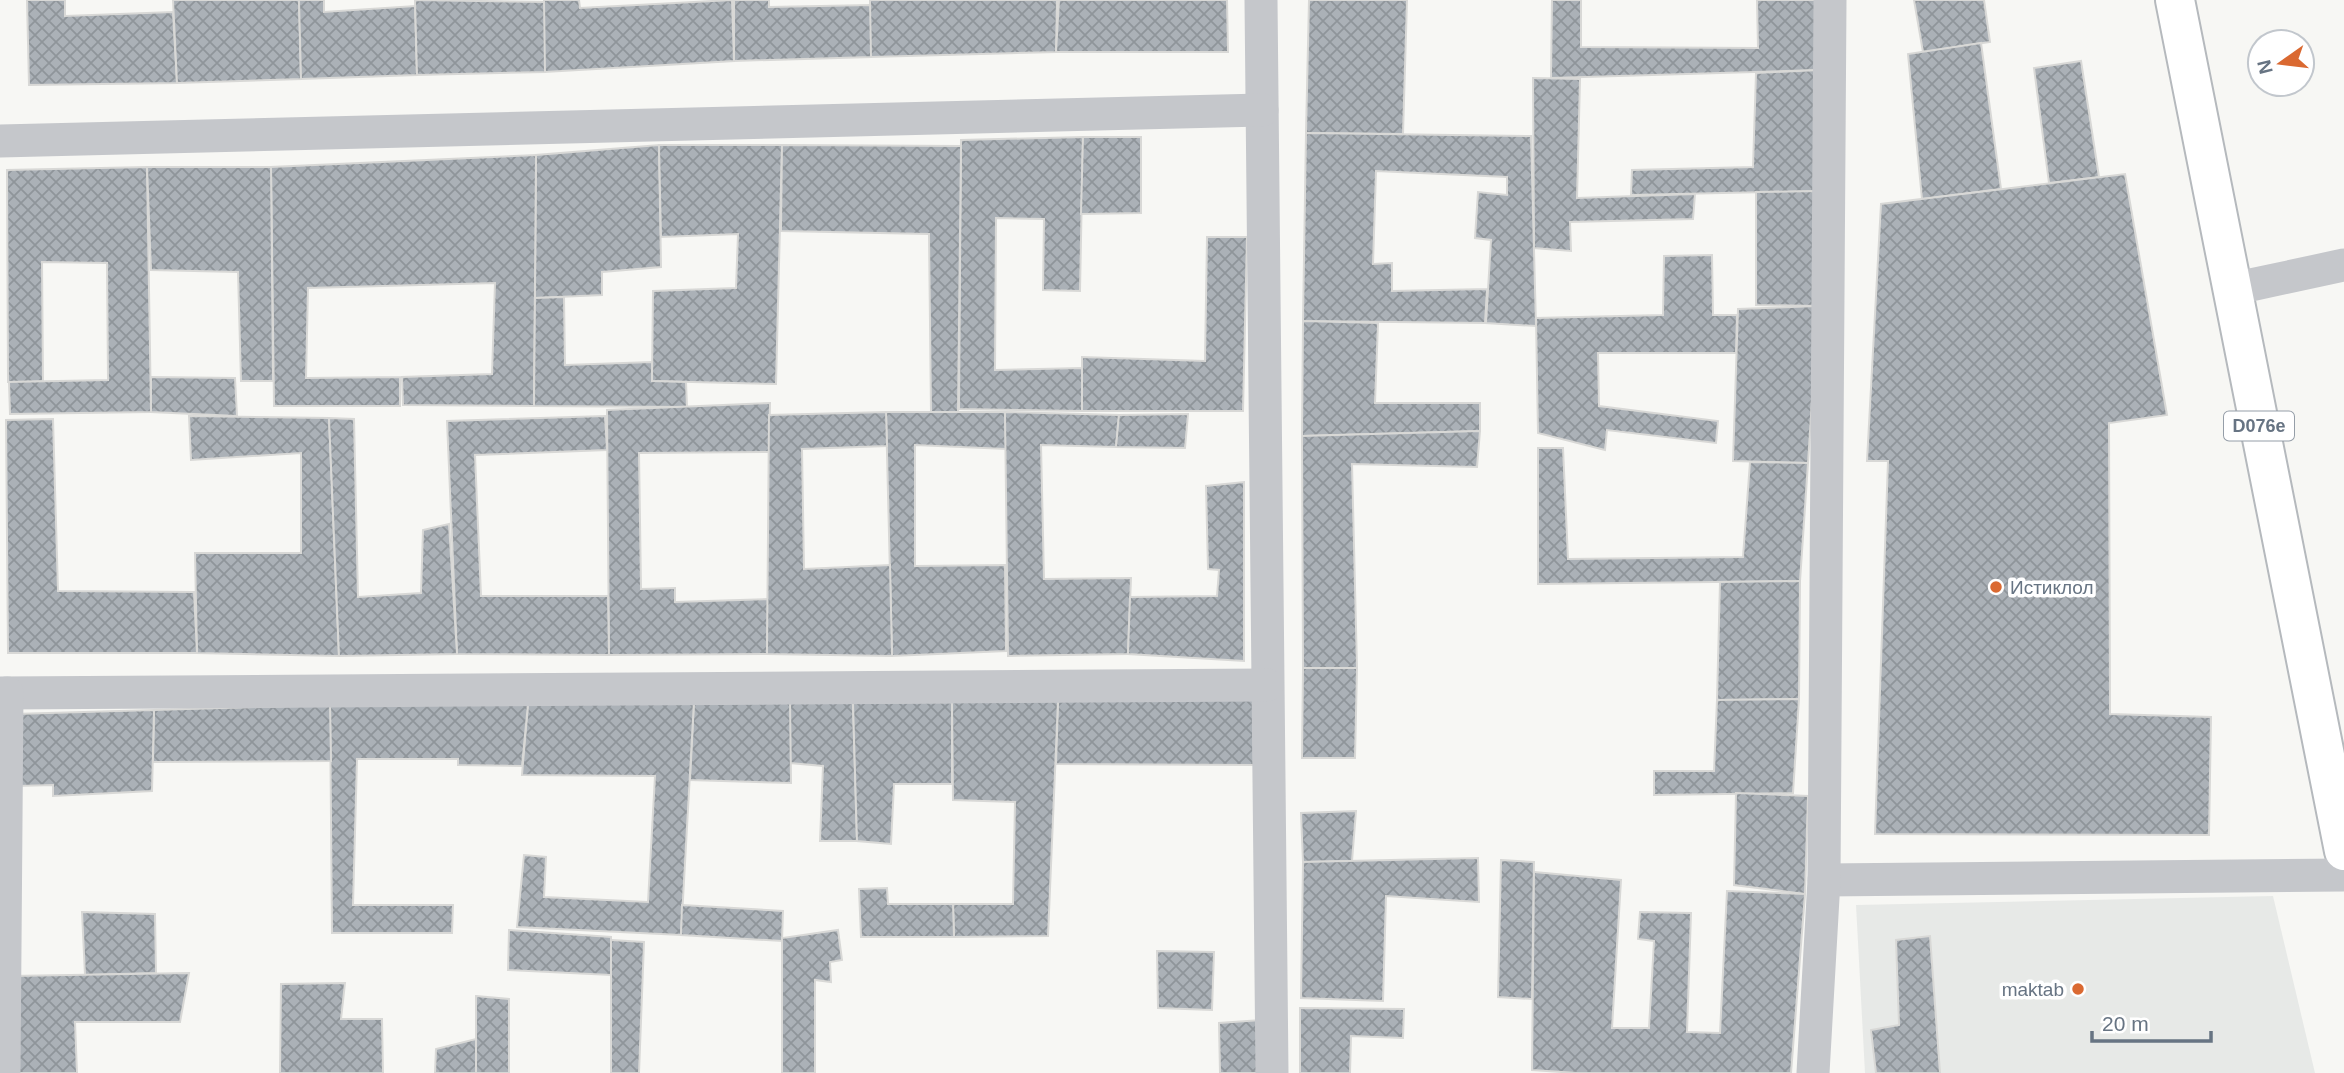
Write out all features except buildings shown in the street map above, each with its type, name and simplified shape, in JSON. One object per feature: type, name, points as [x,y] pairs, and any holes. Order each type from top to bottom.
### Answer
[{"type":"main road","name":"D076e","points":[[2175,0],[2344,851]]},
{"type":"street","points":[[1262,0],[1272,1073]]},
{"type":"street","points":[[1813,1073],[1824,880],[1830,0]]},
{"type":"street","points":[[0,141],[1262,110]]},
{"type":"street","points":[[2232,289],[2344,265]]},
{"type":"street","points":[[4,1073],[4,693],[1267,685]]},
{"type":"street","points":[[1824,880],[2344,875]]},
{"type":"shaded area","name":"maktab","points":[[2273,896],[2315,1073],[1865,1073],[1856,905]]},
{"type":"place","name":"Истиклол","points":[[1996,587]]},
{"type":"place","name":"maktab","points":[[2078,989]]}]
